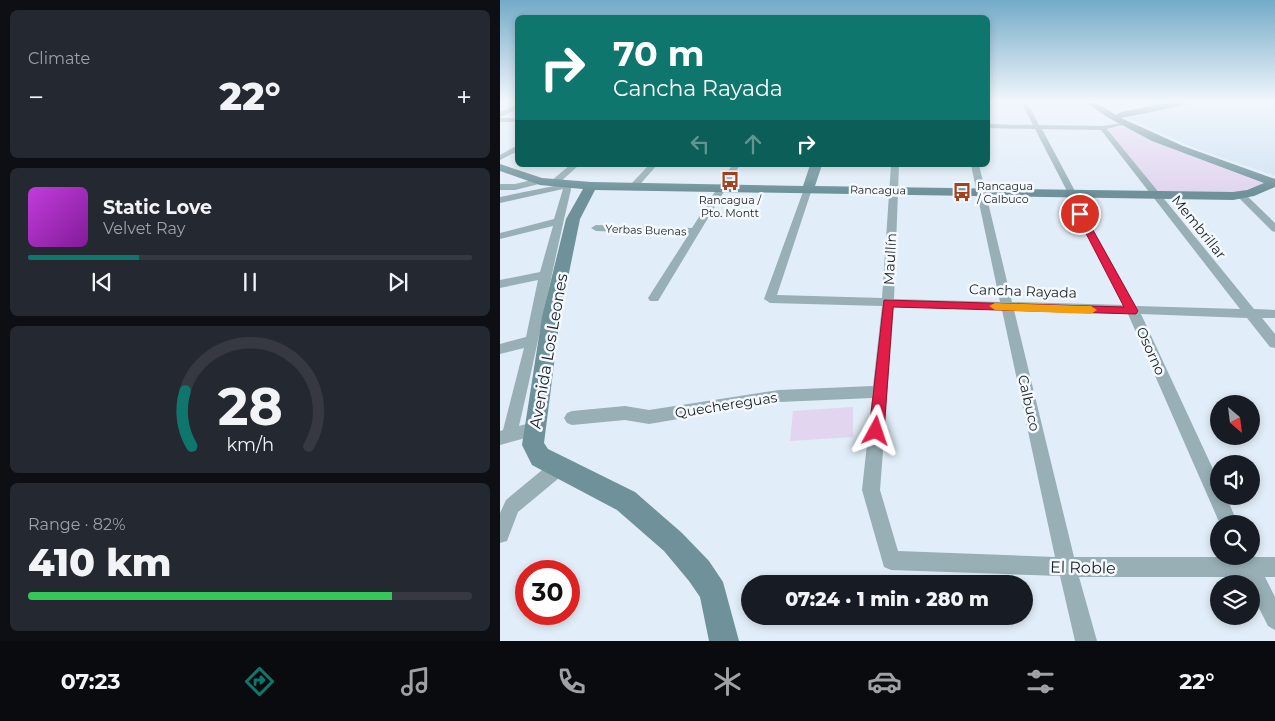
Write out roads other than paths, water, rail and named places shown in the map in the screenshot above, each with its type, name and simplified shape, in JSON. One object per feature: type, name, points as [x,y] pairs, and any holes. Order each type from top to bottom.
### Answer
[{"type":"main road","points":[[1148,132],[1190,153],[1275,183]]},
{"type":"main road","points":[[1154,132],[1226,161],[1275,177]]},
{"type":"main road","points":[[500,167],[540,181]]},
{"type":"main road","points":[[808,189],[815,167]]},
{"type":"main road","name":"Rancagua","points":[[540,181],[591,186],[1072,193],[1156,196],[1240,195],[1275,183]]},
{"type":"main road","name":"Avenida Los Leones","points":[[591,186],[574,219],[561,272],[551,317],[533,445],[540,457],[626,500],[673,542],[699,571],[712,592],[724,641]]},
{"type":"main road","name":"Rancagua","points":[[1256,191],[1275,190]]},
{"type":"street","name":"Osorno","points":[[1040,132],[1072,193],[1071,197],[1132,311],[1225,515]]},
{"type":"street","name":"Membrillar","points":[[1107,132],[1156,196],[1275,343]]},
{"type":"street","points":[[500,158],[515,149]]},
{"type":"street","points":[[554,183],[573,167]]},
{"type":"street","points":[[633,187],[651,167]]},
{"type":"street","points":[[654,298],[735,167]]},
{"type":"street","name":"Maullín","points":[[890,560],[871,490],[888,303],[895,167]]},
{"type":"street","name":"Calbuco","points":[[975,167],[1067,567],[1086,641]]},
{"type":"street","name":"Rancagua","points":[[500,187],[540,181]]},
{"type":"street","points":[[500,200],[568,185]]},
{"type":"street","name":"Avenida Los Leones","points":[[504,437],[532,341],[545,275],[568,185]]},
{"type":"street","name":"Cancha Rayada","points":[[808,189],[770,299],[1275,314]]},
{"type":"street","points":[[1240,195],[1275,229]]},
{"type":"street","points":[[500,236],[560,221]]},
{"type":"street","name":"Yerbas Buenas","points":[[596,228],[695,231]]},
{"type":"street","points":[[500,284],[545,275]]},
{"type":"street","points":[[500,349],[532,341]]},
{"type":"street","name":"Quechereguas","points":[[572,418],[625,413],[649,417],[778,396],[880,392]]},
{"type":"street","points":[[504,437],[534,429]]},
{"type":"street","points":[[500,534],[512,506],[559,467]]},
{"type":"street","name":"El Roble","points":[[890,560],[1067,567],[1210,562]]},
{"type":"street","name":"El Roble","points":[[1260,564],[1275,567]]},
{"type":"street","points":[[1248,565],[1275,619]]},
{"type":"place","name":"Rancagua / Pto. Montt","points":[[730,181]]},
{"type":"place","name":"Rancagua / Calbuco","points":[[962,192]]}]
